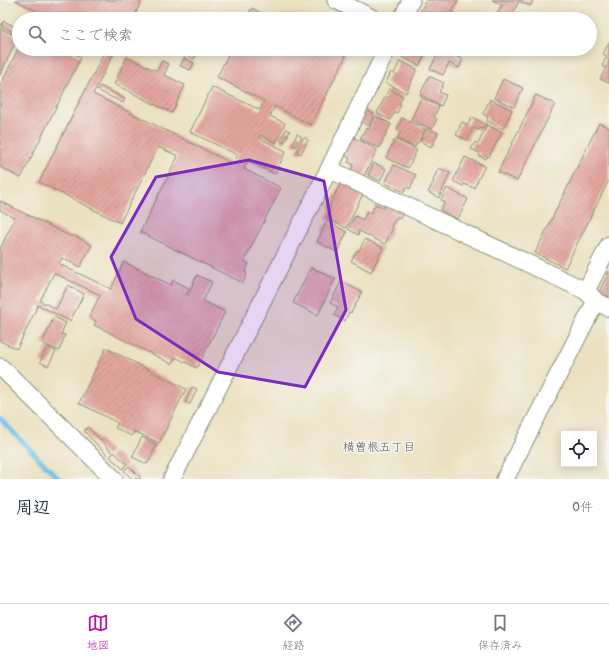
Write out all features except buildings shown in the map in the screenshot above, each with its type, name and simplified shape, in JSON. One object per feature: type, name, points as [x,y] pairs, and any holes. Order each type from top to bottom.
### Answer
[{"type":"street","points":[[336,0],[360,12]]},
{"type":"street","points":[[405,12],[411,0]]},
{"type":"street","points":[[172,479],[329,169],[384,56]]},
{"type":"street","points":[[329,169],[597,300]]},
{"type":"street","points":[[505,479],[597,300],[609,245]]},
{"type":"street","points":[[2,372],[114,479]]},
{"type":"highlighted area","points":[[249,160],[324,181],[346,310],[305,387],[218,372],[136,319],[111,257],[156,177]]},
{"type":"waterway","points":[[0,419],[59,479]]},
{"type":"district","name":"横曽根五丁目","points":[[379,447]]}]
